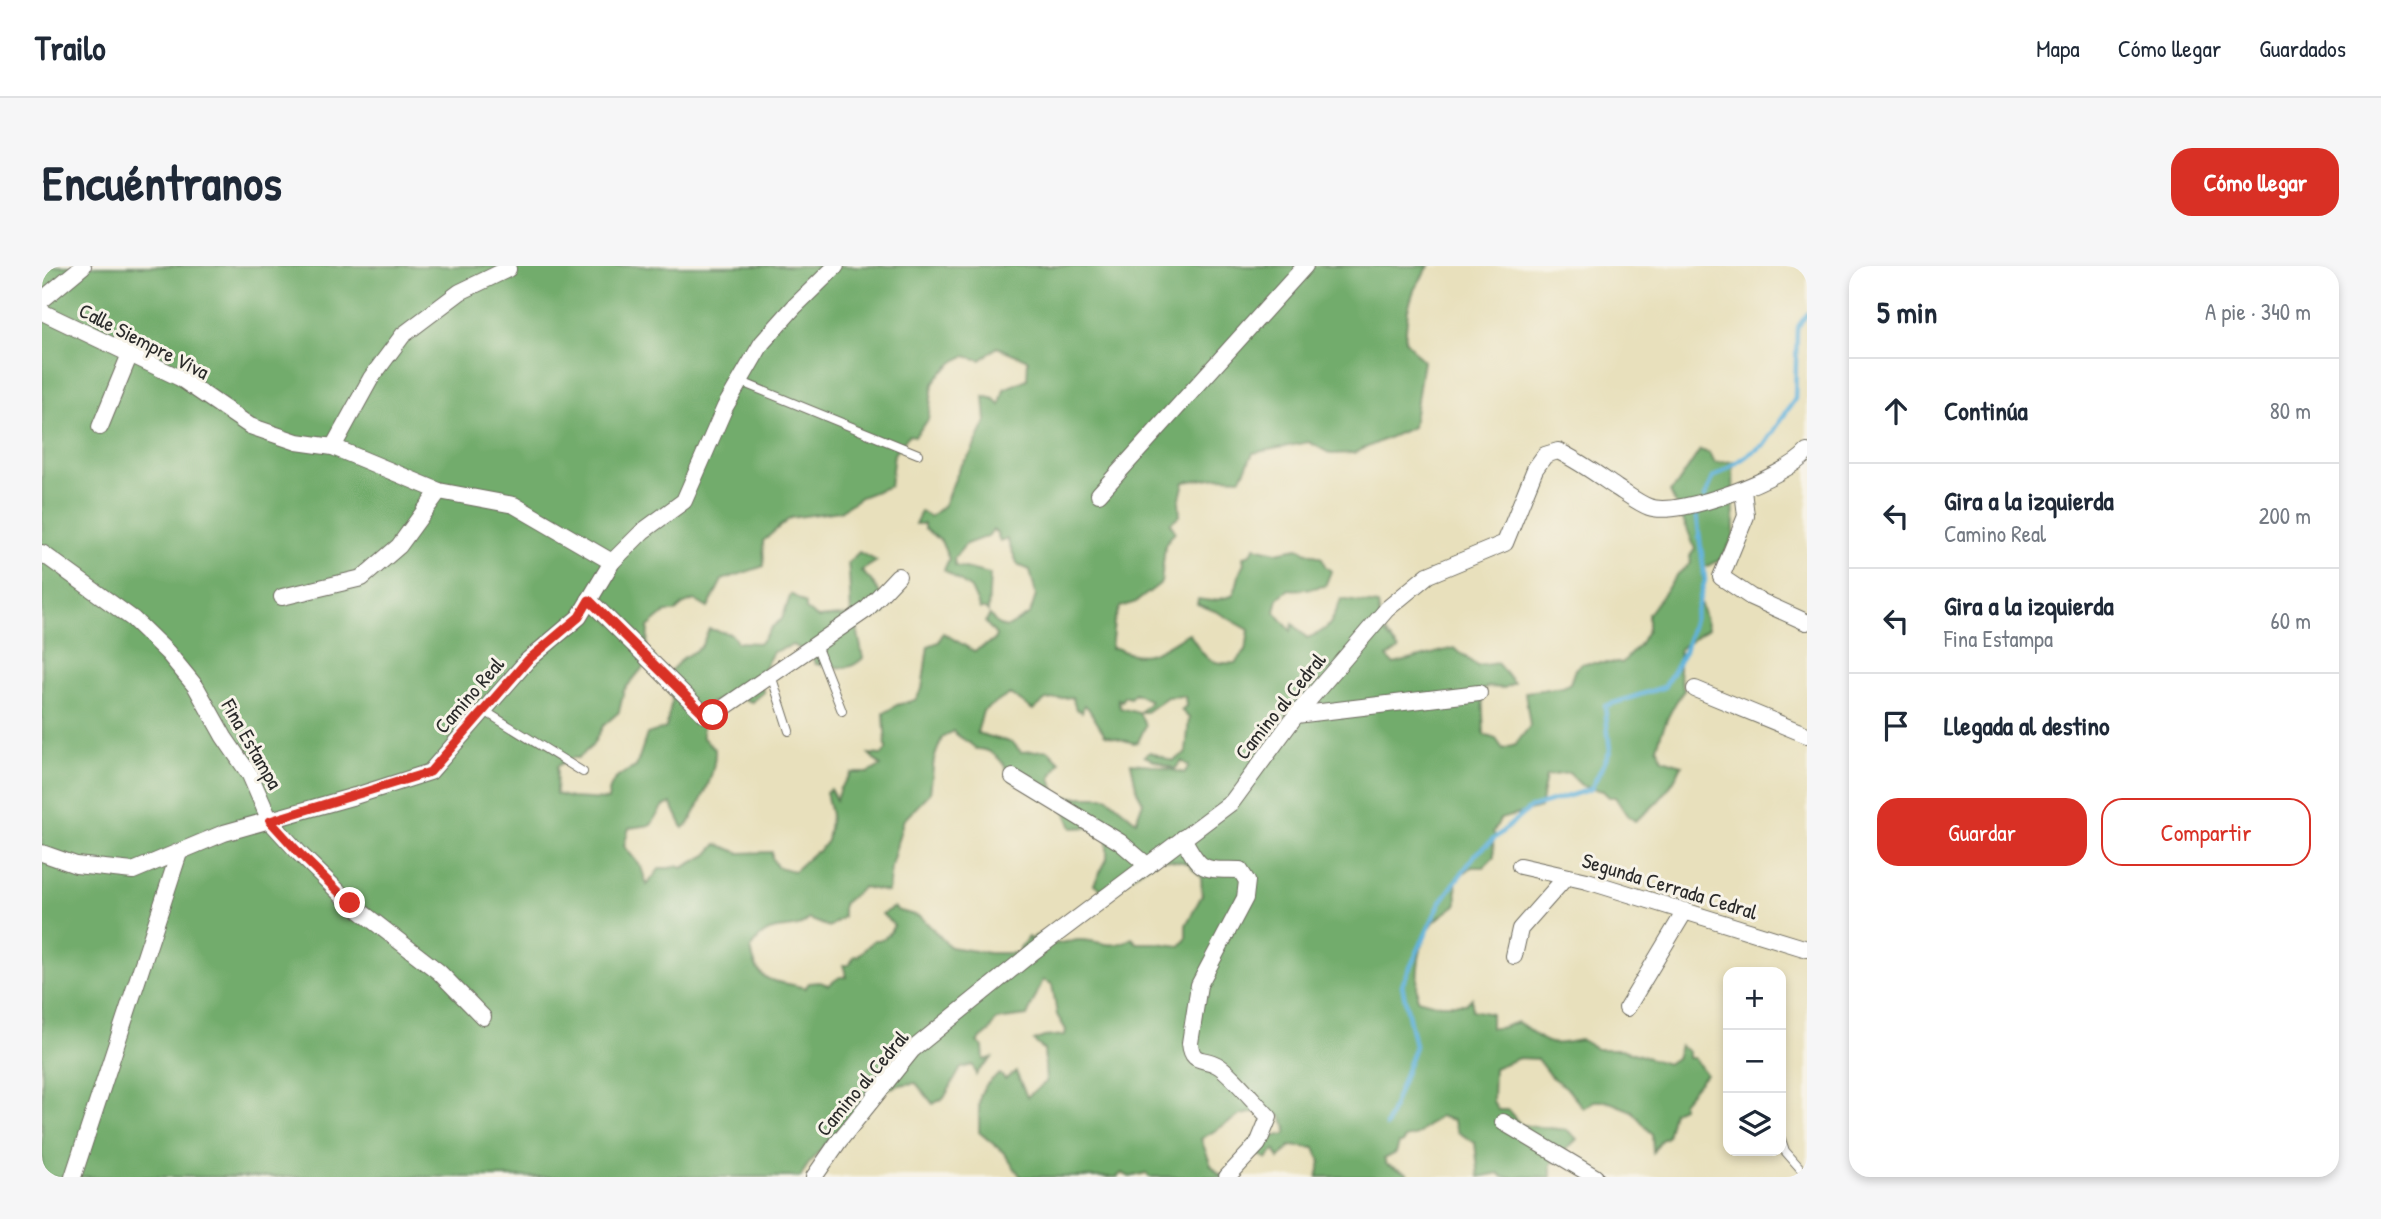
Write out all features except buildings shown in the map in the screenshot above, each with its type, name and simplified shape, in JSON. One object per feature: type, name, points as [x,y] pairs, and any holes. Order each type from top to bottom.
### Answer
[{"type":"street","points":[[42,300],[83,266]]},
{"type":"street","name":"Camino Real","points":[[42,853],[76,865],[133,871],[224,833],[430,772],[528,660],[579,617],[612,562],[643,531],[684,501],[724,407],[762,343],[836,266]]},
{"type":"street","points":[[1099,494],[1305,266]]},
{"type":"street","points":[[333,447],[371,378],[403,335],[460,292],[508,269]]},
{"type":"street","name":"Calle Siempre Viva","points":[[42,312],[180,378],[250,426],[297,442],[333,447],[439,491],[514,505],[612,562]]},
{"type":"street","points":[[100,427],[130,354]]},
{"type":"street","name":"Camino al Cedral","points":[[814,1177],[839,1141],[912,1050],[1034,951],[1232,802],[1296,715],[1387,609],[1428,575],[1505,543],[1535,469],[1545,455],[1558,451],[1648,507],[1660,510],[1743,490],[1766,480],[1807,452]]},
{"type":"street","points":[[1743,490],[1746,516],[1721,578],[1751,597],[1805,622]]},
{"type":"street","points":[[282,597],[362,578],[399,546],[439,491]]},
{"type":"street","name":"Fina Estampa","points":[[42,553],[133,619],[168,653],[196,687],[224,737],[250,775],[270,821],[350,903],[439,972],[483,1017]]},
{"type":"street","points":[[589,600],[705,715],[713,715],[866,610],[898,576]]},
{"type":"street","points":[[1695,689],[1807,735]]},
{"type":"street","points":[[1296,715],[1479,693]]},
{"type":"street","points":[[1013,777],[1120,842],[1148,866]]},
{"type":"street","points":[[1183,838],[1196,863],[1209,869],[1240,870],[1247,881],[1245,898],[1199,985],[1190,1043],[1191,1053],[1196,1058],[1217,1065],[1269,1116],[1258,1144],[1227,1177]]},
{"type":"street","points":[[73,1177],[179,853]]},
{"type":"street","name":"Segunda Cerrada Cedral","points":[[1520,866],[1685,911],[1807,949]]},
{"type":"street","points":[[1514,956],[1520,929],[1566,877]]},
{"type":"street","points":[[1626,1007],[1685,911]]},
{"type":"street","points":[[1503,1122],[1595,1177]]},
{"type":"lane","points":[[739,381],[918,454]]},
{"type":"lane","points":[[816,645],[842,711]]},
{"type":"lane","points":[[771,676],[789,731]]},
{"type":"lane","points":[[483,710],[583,772]]},
{"type":"lane","points":[[1786,1152],[1807,1176]]},
{"type":"green space","points":[[42,266],[1429,266],[1414,290],[1408,309],[1405,340],[1423,361],[1413,427],[1354,453],[1331,454],[1309,442],[1253,453],[1241,478],[1219,477],[1184,482],[1179,502],[1180,515],[1170,523],[1175,531],[1165,545],[1161,583],[1136,602],[1120,607],[1114,622],[1111,649],[1137,655],[1146,654],[1189,633],[1206,657],[1217,662],[1235,663],[1246,651],[1249,630],[1197,604],[1198,599],[1212,601],[1232,596],[1244,563],[1243,557],[1250,554],[1255,547],[1276,552],[1298,548],[1322,558],[1331,571],[1325,586],[1289,589],[1278,598],[1275,612],[1291,631],[1293,624],[1307,638],[1321,632],[1333,619],[1341,599],[1378,605],[1382,629],[1399,650],[1387,657],[1394,664],[1454,648],[1477,666],[1497,663],[1514,683],[1504,688],[1487,687],[1482,692],[1484,735],[1496,739],[1503,749],[1515,745],[1530,726],[1525,692],[1563,687],[1570,683],[1575,669],[1582,663],[1622,663],[1639,645],[1648,629],[1648,614],[1678,574],[1691,563],[1690,556],[1695,549],[1670,492],[1700,450],[1709,453],[1715,463],[1733,461],[1734,537],[1720,560],[1703,568],[1704,586],[1701,589],[1700,602],[1708,628],[1679,649],[1679,672],[1684,690],[1668,717],[1657,747],[1663,759],[1682,765],[1673,781],[1656,803],[1635,821],[1627,815],[1615,797],[1582,786],[1569,773],[1546,776],[1540,808],[1500,819],[1493,833],[1496,837],[1493,840],[1494,857],[1484,867],[1472,867],[1456,879],[1457,904],[1437,919],[1428,930],[1421,948],[1418,969],[1417,999],[1436,1004],[1466,1004],[1472,998],[1472,1010],[1491,1014],[1491,1028],[1517,1022],[1550,1043],[1581,1040],[1597,1049],[1621,1049],[1667,1064],[1676,1058],[1680,1046],[1688,1051],[1688,1058],[1694,1058],[1706,1074],[1682,1102],[1682,1107],[1673,1111],[1667,1137],[1661,1140],[1653,1152],[1652,1134],[1632,1111],[1607,1101],[1594,1101],[1583,1108],[1566,1087],[1551,1077],[1537,1059],[1519,1058],[1494,1068],[1493,1101],[1498,1110],[1508,1110],[1521,1125],[1567,1130],[1577,1139],[1551,1164],[1551,1177],[1503,1177],[1499,1173],[1479,1177],[1475,1143],[1458,1132],[1453,1120],[1439,1116],[1417,1135],[1405,1138],[1396,1153],[1384,1159],[1387,1165],[1407,1173],[1408,1177],[1317,1177],[1321,1162],[1315,1148],[1290,1146],[1279,1159],[1275,1150],[1267,1159],[1256,1153],[1266,1138],[1286,1134],[1287,1127],[1281,1116],[1262,1111],[1241,1115],[1201,1139],[1211,1165],[1219,1174],[1232,1174],[1235,1177],[1149,1177],[1146,1173],[1130,1177],[1122,1173],[1117,1177],[1021,1177],[1003,1152],[979,1132],[979,1105],[985,1086],[1000,1074],[1005,1079],[1016,1072],[1027,1097],[1046,1082],[1044,1050],[1034,1041],[1065,1035],[1066,1030],[1057,1015],[1052,984],[1043,980],[1027,1016],[996,1020],[989,1032],[977,1042],[983,1047],[984,1060],[992,1058],[976,1075],[973,1065],[961,1068],[944,1098],[933,1104],[916,1083],[897,1086],[880,1093],[836,1132],[813,1158],[801,1177],[42,1177]],"holes":[[[997,347],[1028,360],[1027,379],[1004,389],[1000,405],[994,399],[984,396],[986,422],[971,453],[960,467],[944,505],[930,517],[921,511],[915,524],[924,524],[924,528],[941,541],[949,559],[944,570],[971,589],[980,609],[988,612],[990,574],[955,566],[954,558],[966,544],[988,536],[993,530],[1000,542],[1007,539],[1018,565],[1030,570],[1036,595],[1030,614],[1006,628],[997,624],[990,615],[985,622],[996,635],[994,641],[974,651],[943,633],[939,642],[928,646],[922,689],[915,700],[897,705],[884,713],[886,750],[882,755],[869,754],[881,766],[868,773],[852,773],[840,788],[836,800],[830,789],[826,792],[831,815],[827,841],[794,871],[777,867],[772,852],[740,853],[717,844],[707,855],[682,868],[678,865],[660,868],[647,885],[641,867],[624,846],[629,828],[651,825],[662,807],[671,803],[683,828],[689,824],[707,788],[715,759],[715,749],[703,738],[702,724],[708,704],[733,695],[752,702],[764,692],[757,680],[773,652],[793,645],[812,655],[815,664],[845,668],[863,658],[857,628],[862,618],[885,614],[878,590],[861,571],[877,561],[859,552],[848,563],[851,615],[818,618],[806,610],[806,604],[791,594],[782,619],[760,643],[737,642],[731,634],[709,629],[701,647],[683,658],[666,675],[672,700],[666,728],[647,734],[636,767],[616,779],[610,788],[608,800],[571,798],[556,794],[557,766],[572,758],[578,758],[592,746],[603,726],[619,712],[624,690],[652,657],[647,648],[648,627],[666,612],[676,612],[682,605],[694,600],[708,608],[722,580],[764,566],[763,541],[790,518],[840,511],[861,497],[890,486],[894,454],[909,435],[915,436],[928,420],[933,384],[938,376],[965,356],[981,360]],[[1135,693],[1151,701],[1140,712],[1146,712],[1167,697],[1185,696],[1186,706],[1181,710],[1189,718],[1186,753],[1172,761],[1150,752],[1144,756],[1175,769],[1182,761],[1189,766],[1184,773],[1153,765],[1131,763],[1137,791],[1143,802],[1136,821],[1107,797],[1068,797],[1062,802],[1072,828],[1094,827],[1107,839],[1107,859],[1094,884],[1104,895],[1160,858],[1187,863],[1201,876],[1202,895],[1186,925],[1186,939],[1180,946],[1137,943],[1132,938],[1110,945],[1086,940],[1050,944],[1050,931],[1031,940],[1028,937],[1019,953],[989,953],[950,947],[921,917],[894,907],[882,914],[894,925],[891,931],[884,938],[874,940],[855,956],[849,965],[843,965],[847,977],[840,977],[828,985],[820,982],[809,983],[805,988],[768,979],[757,969],[751,948],[766,933],[796,927],[809,919],[829,927],[843,917],[843,904],[863,887],[888,892],[891,867],[903,821],[930,793],[934,759],[942,738],[953,731],[976,749],[994,754],[1013,781],[1057,799],[1051,778],[1060,762],[1048,750],[1021,752],[1013,743],[977,733],[983,711],[1010,694],[1033,710],[1046,700],[1072,697],[1076,709],[1082,712],[1084,705],[1088,708],[1105,735],[1134,743],[1138,742],[1146,725],[1139,713],[1120,708],[1118,699],[1122,701],[1124,696],[1130,698]]]},
{"type":"waterway","points":[[1705,497],[1713,478],[1765,444],[1795,399],[1797,328],[1807,314]]},
{"type":"waterway","points":[[1386,1126],[1415,1046],[1402,985],[1440,903],[1475,855],[1530,808],[1591,789],[1610,751],[1605,706],[1664,687],[1685,651],[1705,580],[1697,517],[1700,509]]},
{"type":"route","points":[[350,903],[270,821],[430,772],[528,660],[579,617],[589,600],[705,715],[713,715]]}]
